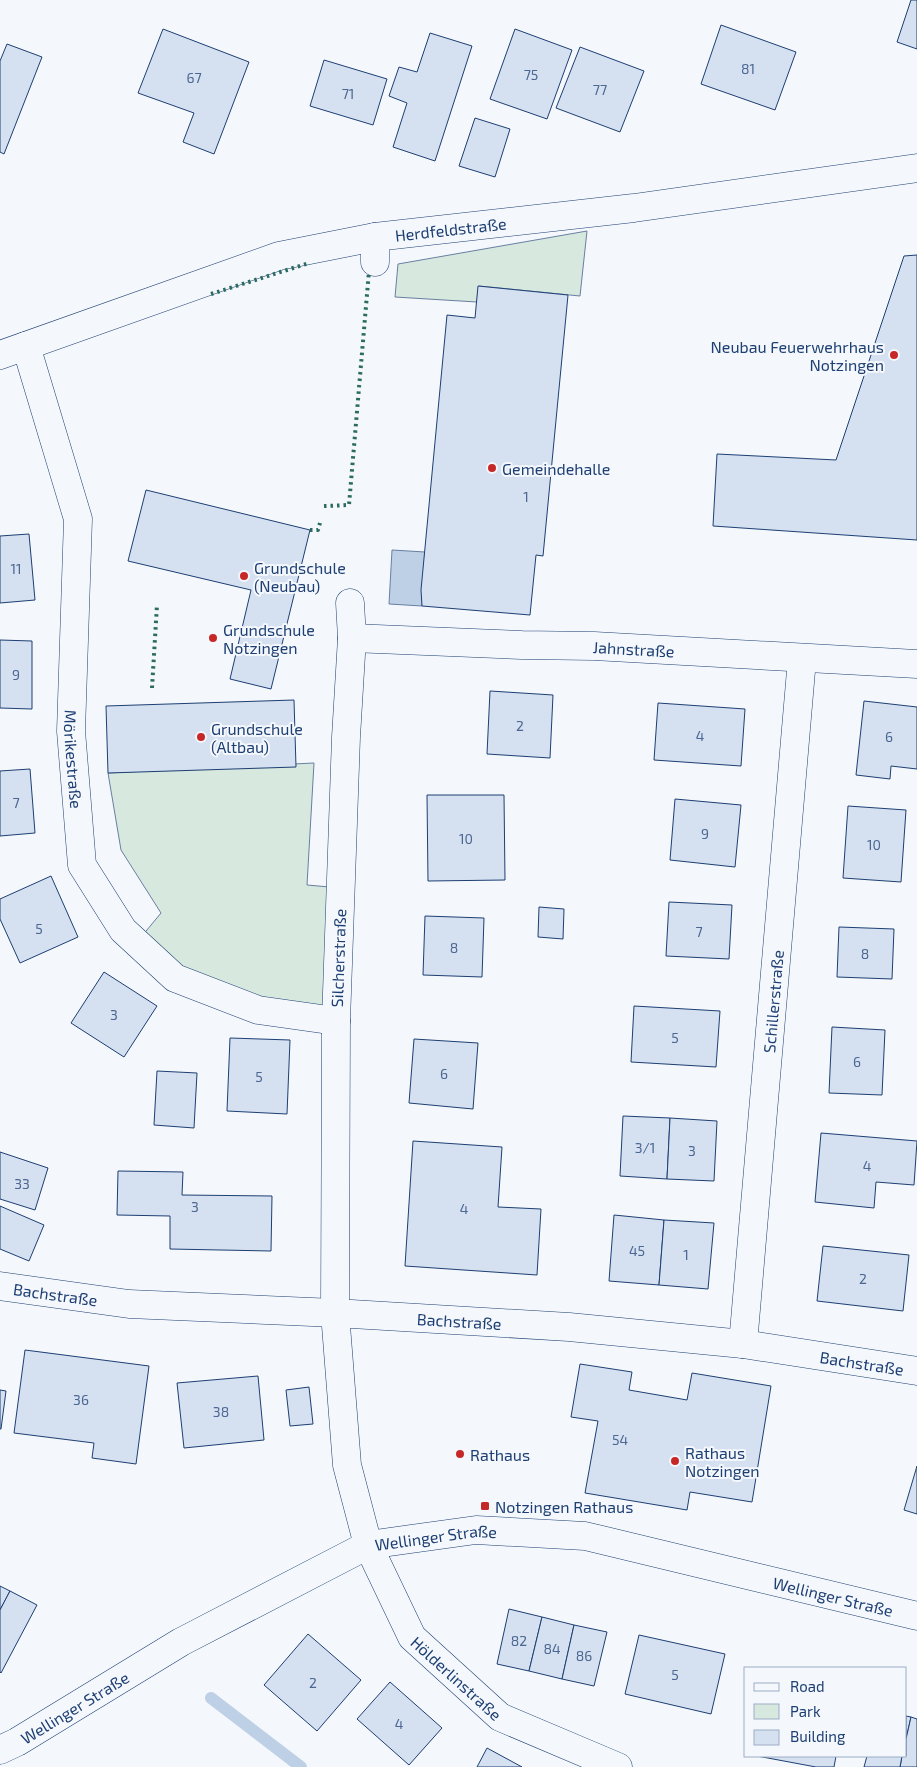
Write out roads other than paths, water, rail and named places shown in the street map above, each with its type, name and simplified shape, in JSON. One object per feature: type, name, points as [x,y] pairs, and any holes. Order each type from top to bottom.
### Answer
[{"type":"street","name":"Herdfeldstraße","points":[[0,355],[280,256],[375,250],[634,208],[917,168]]},
{"type":"street","name":"Mörikestraße","points":[[26,346],[78,519],[71,731],[82,865],[123,930],[176,978],[258,1010],[336,1021]]},
{"type":"street","name":"Silcherstraße","points":[[334,1313],[336,1021],[346,737],[352,638],[350,603]]},
{"type":"street","name":"Jahnstraße","points":[[352,638],[522,646],[594,646],[917,664]]},
{"type":"street","name":"Schillerstraße","points":[[743,1344],[802,658]]},
{"type":"street","name":"Bachstraße","points":[[0,1286],[128,1304],[334,1313],[569,1327],[743,1344],[917,1371]]},
{"type":"street","name":"Hölderlinstraße","points":[[334,1313],[347,1465],[368,1544],[412,1637],[500,1717],[618,1767]]},
{"type":"street","name":"Wellinger Straße","points":[[0,1750],[17,1742],[181,1642],[368,1544],[476,1530],[586,1536],[917,1616]]},
{"type":"water","points":[[392,550],[425,552],[422,606],[389,604]]},
{"type":"waterway","points":[[211,1698],[301,1767]]},
{"type":"place","name":"Neubau Feuerwehrhaus Notzingen","points":[[894,355]]},
{"type":"place","name":"Gemeindehalle","points":[[492,468]]},
{"type":"place","name":"Grundschule (Neubau)","points":[[244,576]]},
{"type":"place","name":"Grundschule Notzingen","points":[[213,638]]},
{"type":"place","name":"Grundschule (Altbau)","points":[[201,737]]},
{"type":"place","name":"Rathaus","points":[[460,1454]]},
{"type":"place","name":"Rathaus Notzingen","points":[[675,1461]]},
{"type":"place","name":"Notzingen Rathaus","points":[[485,1506]]}]
